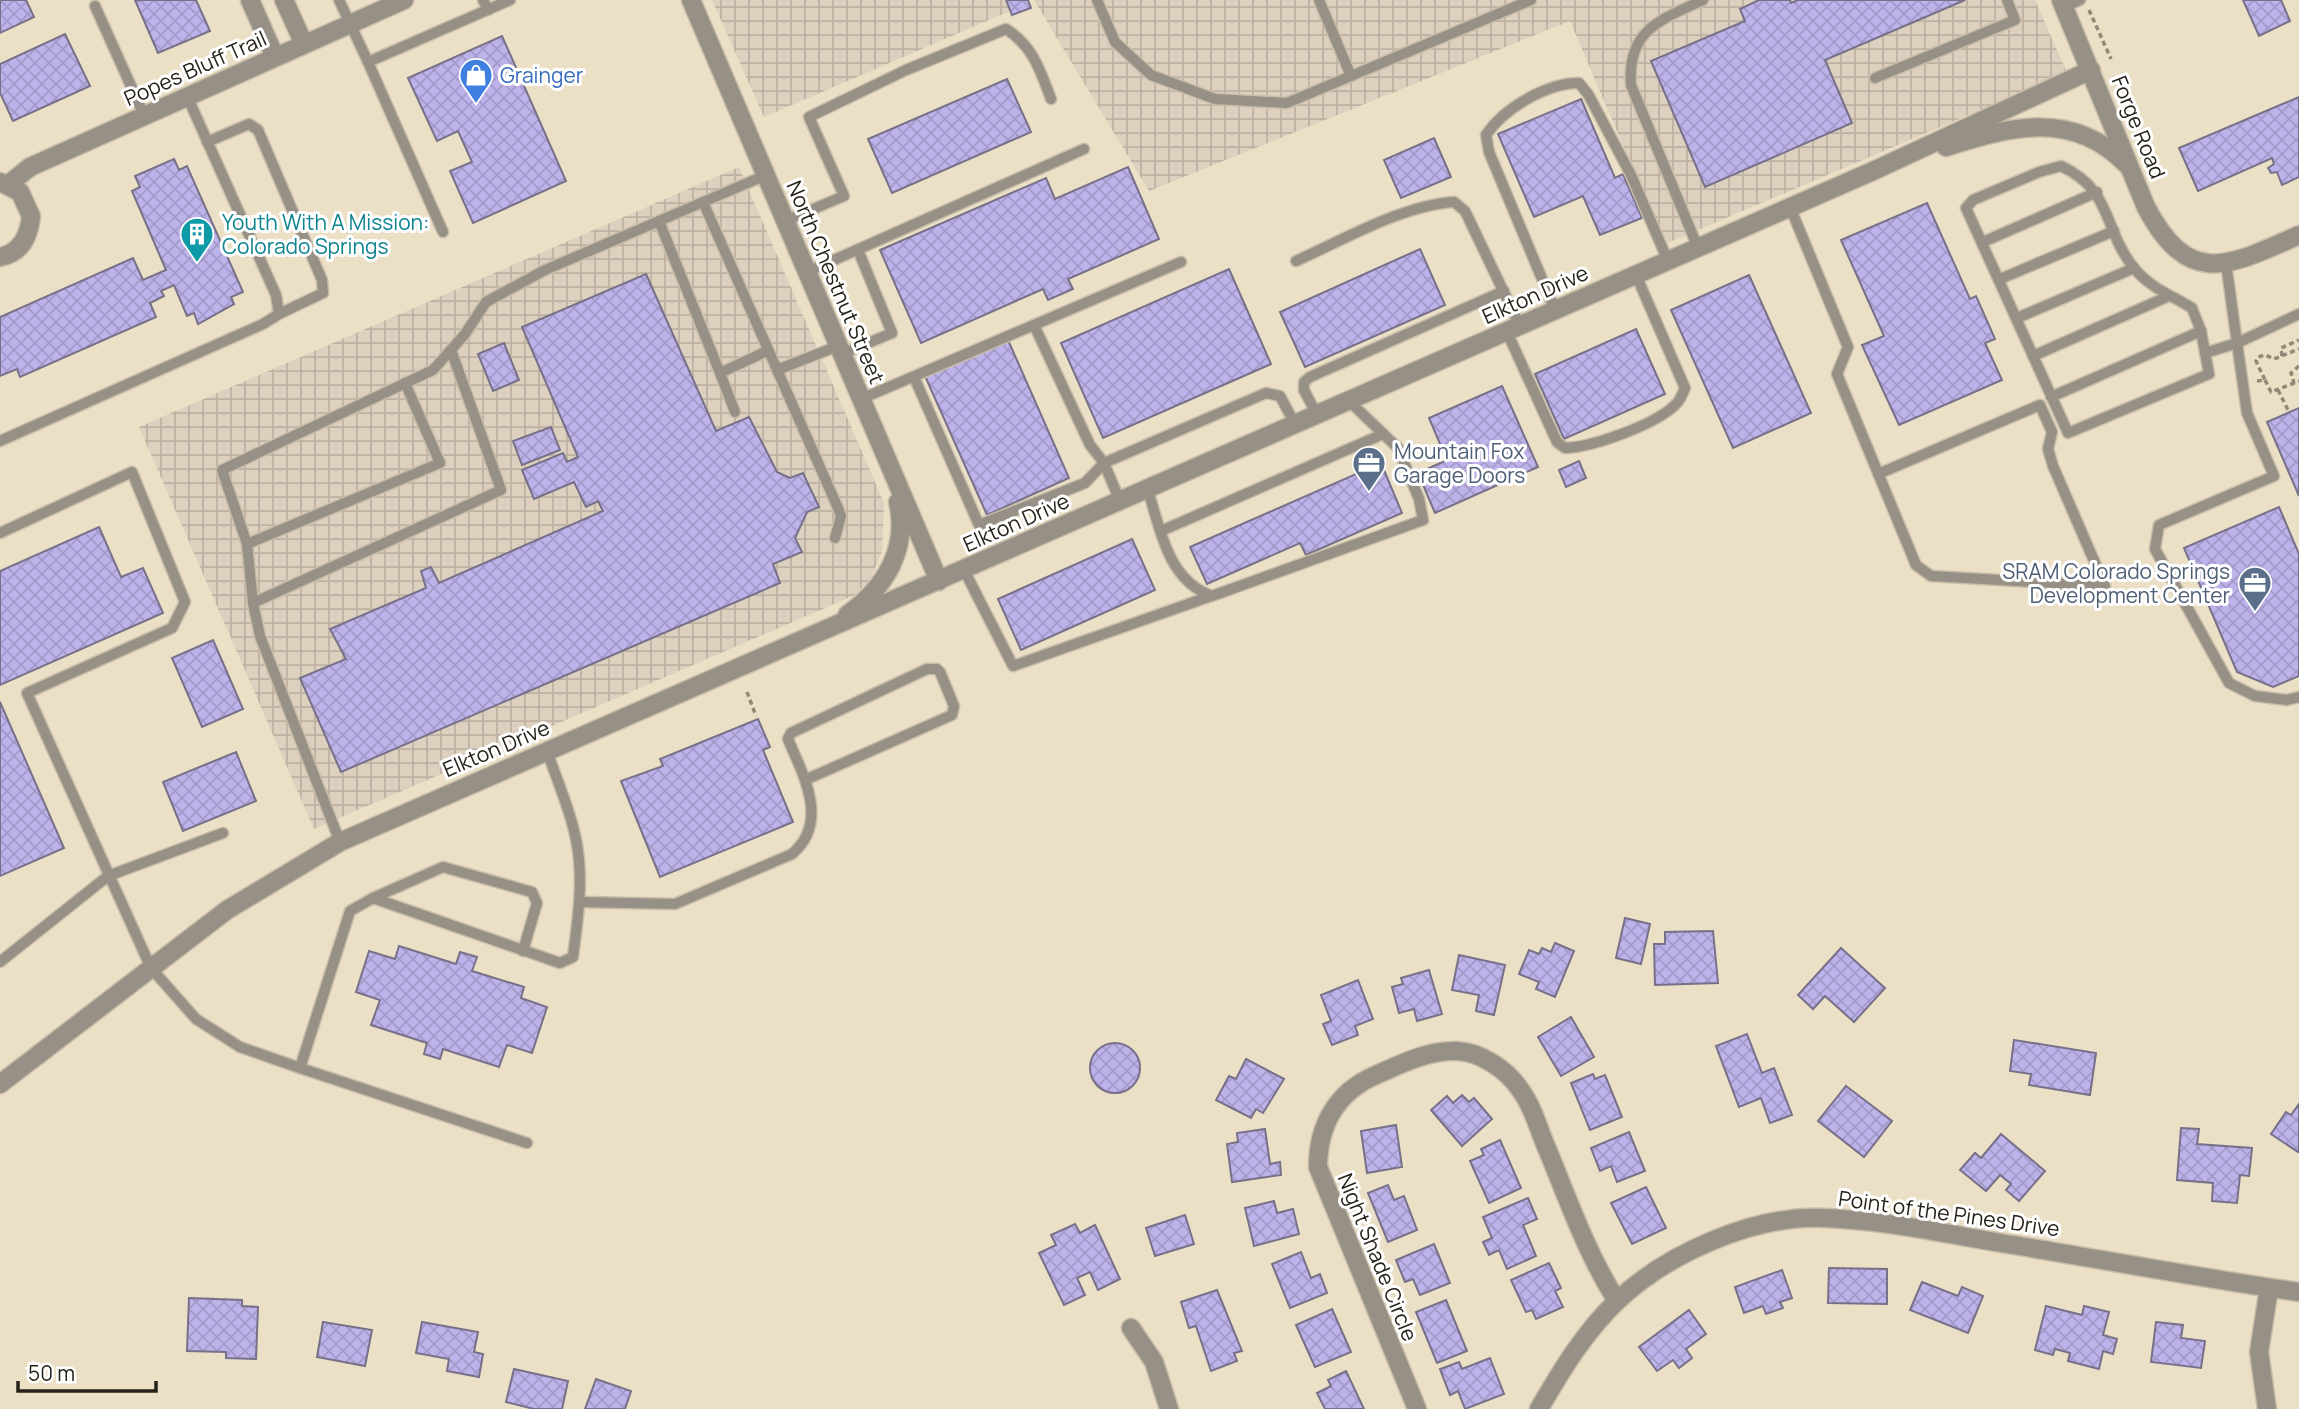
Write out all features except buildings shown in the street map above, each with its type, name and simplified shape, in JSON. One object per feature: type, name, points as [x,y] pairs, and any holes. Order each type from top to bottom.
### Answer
[{"type":"street","points":[[250,0],[275,57]]},
{"type":"street","points":[[284,0],[304,44]]},
{"type":"street","name":"Popes Bluff Trail","points":[[0,257],[14,252],[30,230],[31,216],[27,203],[4,183],[30,167],[404,0]]},
{"type":"street","name":"North Chestnut Street","points":[[691,0],[939,581]]},
{"type":"street","name":"Forge Road","points":[[2068,2],[2091,70],[2160,234],[2173,248],[2191,259],[2208,264],[2226,263]]},
{"type":"street","name":"Elkton Drive","points":[[0,1084],[226,910],[340,842],[1698,248],[2091,70]]},
{"type":"street","points":[[1873,170],[1992,133],[2040,128],[2062,128],[2089,135],[2113,151],[2131,169]]},
{"type":"street","points":[[2226,263],[2246,258],[2299,235]]},
{"type":"street","points":[[820,633],[858,607],[893,564],[902,531],[901,514],[889,464]]},
{"type":"street","name":"Night Shade Circle","points":[[1417,1409],[1322,1184],[1318,1167],[1318,1150],[1330,1113],[1356,1085],[1372,1076],[1423,1056],[1459,1051],[1484,1060],[1508,1075],[1529,1105],[1593,1261],[1617,1301]]},
{"type":"street","name":"Point of the Pines Drive","points":[[1539,1409],[1567,1360],[1617,1301],[1672,1260],[1719,1238],[1769,1223],[1821,1217],[1898,1225],[2299,1292]]},
{"type":"street","points":[[2267,1409],[2259,1352],[2269,1288]]},
{"type":"street","points":[[1131,1328],[1154,1362],[1169,1409]]},
{"type":"lane","points":[[339,0],[443,232]]},
{"type":"lane","points":[[368,62],[486,5],[510,0]]},
{"type":"lane","points":[[1097,0],[1115,42],[1152,75],[1215,99],[1287,103],[1531,0]]},
{"type":"lane","points":[[1319,0],[1351,76]]},
{"type":"lane","points":[[1698,248],[1631,85],[1630,66],[1633,48],[1658,20],[1703,0]]},
{"type":"lane","points":[[1875,78],[2015,20],[2007,0]]},
{"type":"lane","points":[[95,6],[144,116]]},
{"type":"lane","points":[[785,221],[844,197],[809,117],[906,70],[1006,29],[1018,37],[1034,55],[1051,99]]},
{"type":"lane","points":[[1555,310],[1489,152],[1486,135],[1493,123],[1541,92],[1563,83],[1579,83],[1588,94],[1632,175],[1668,261]]},
{"type":"lane","points":[[187,96],[276,295],[279,314]]},
{"type":"lane","points":[[0,441],[262,324],[323,293],[322,280],[258,130],[248,124],[207,142]]},
{"type":"lane","points":[[807,272],[1084,149]]},
{"type":"lane","points":[[2061,166],[2082,176],[2097,192],[2114,231],[2134,268],[2169,296],[2192,308],[2201,331],[2209,374],[2068,433],[1966,208],[1973,200],[2039,172],[2061,166]]},
{"type":"lane","points":[[340,842],[260,636],[253,603],[247,544],[222,470],[433,370],[486,302],[545,270],[766,175]]},
{"type":"lane","points":[[1983,242],[2097,192]]},
{"type":"lane","points":[[703,202],[838,508],[841,516],[835,538]]},
{"type":"lane","points":[[1296,261],[1384,222],[1437,203],[1454,202],[1465,211],[1504,291],[1514,329],[1558,442],[1565,448],[1580,448],[1612,439],[1678,402],[1685,388],[1636,275]]},
{"type":"lane","points":[[1790,207],[1848,346],[1837,374],[1878,474],[1916,565],[1931,576],[2105,586],[2053,466],[2048,449],[2052,432],[2040,405],[1878,474]]},
{"type":"lane","points":[[659,221],[735,412]]},
{"type":"lane","points":[[2000,279],[2114,231]]},
{"type":"lane","points":[[777,370],[892,334],[858,250]]},
{"type":"lane","points":[[861,399],[1181,262]]},
{"type":"lane","points":[[2226,263],[2247,413],[2273,476],[2159,525],[2155,549],[2229,683],[2255,696],[2287,700],[2299,697]]},
{"type":"lane","points":[[2017,318],[2134,268]]},
{"type":"lane","points":[[1317,415],[1304,390],[1304,382],[1310,377],[1504,291]]},
{"type":"lane","points":[[2033,356],[2169,296]]},
{"type":"lane","points":[[2205,353],[2237,343],[2299,314]]},
{"type":"lane","points":[[1034,325],[1090,445],[1104,463],[1120,501]]},
{"type":"lane","points":[[2051,397],[2201,331]]},
{"type":"lane","points":[[253,603],[501,490],[451,350]]},
{"type":"lane","points":[[720,373],[767,351]]},
{"type":"lane","points":[[914,377],[979,525],[1085,483],[1104,463],[1266,393],[1280,396],[1295,424]]},
{"type":"lane","points":[[247,544],[440,463],[405,383]]},
{"type":"lane","points":[[964,570],[1013,666],[1423,520],[1419,499],[1398,448],[1349,401]]},
{"type":"lane","points":[[1161,531],[1383,434]]},
{"type":"lane","points":[[0,533],[132,472],[185,602],[172,628],[27,693],[151,968],[196,1018],[240,1047],[527,1143]]},
{"type":"lane","points":[[1147,489],[1171,561],[1194,590],[1212,596]]},
{"type":"lane","points":[[580,902],[675,904],[792,854],[802,846],[812,806],[805,780],[788,739],[795,729],[932,667],[940,672],[955,711],[952,715],[805,780]]},
{"type":"lane","points":[[373,898],[560,963],[573,957],[580,902],[579,858],[568,813],[547,751]]},
{"type":"lane","points":[[0,962],[108,876],[223,833]]},
{"type":"lane","points":[[300,1068],[350,911],[373,898],[443,867],[532,892],[537,903],[523,951]]},
{"type":"path","points":[[2089,9],[2111,59]]},
{"type":"path","points":[[2282,356],[2281,348],[2299,340]]},
{"type":"path","points":[[2299,349],[2274,359],[2265,355],[2258,357],[2258,368],[2271,392],[2297,382],[2291,373],[2299,366]]},
{"type":"path","points":[[2257,381],[2265,380]]},
{"type":"path","points":[[2278,390],[2289,412]]},
{"type":"path","points":[[747,692],[756,716]]},
{"type":"shaded area","points":[[712,0],[1022,0],[1024,5],[764,117]]},
{"type":"shaded area","points":[[1034,0],[2035,0],[2067,73],[1665,244],[1570,21],[1149,191]]},
{"type":"shaded area","points":[[739,167],[884,503],[882,551],[871,578],[855,595],[314,829],[139,427]]},
{"type":"place","name":"Grainger","points":[[476,105]]},
{"type":"place","name":"Youth With A Mission: Colorado Springs","points":[[197,264]]},
{"type":"place","name":"Mountain Fox Garage Doors","points":[[1369,493]]},
{"type":"place","name":"SRAM Colorado Springs Development Center","points":[[2255,613]]}]
